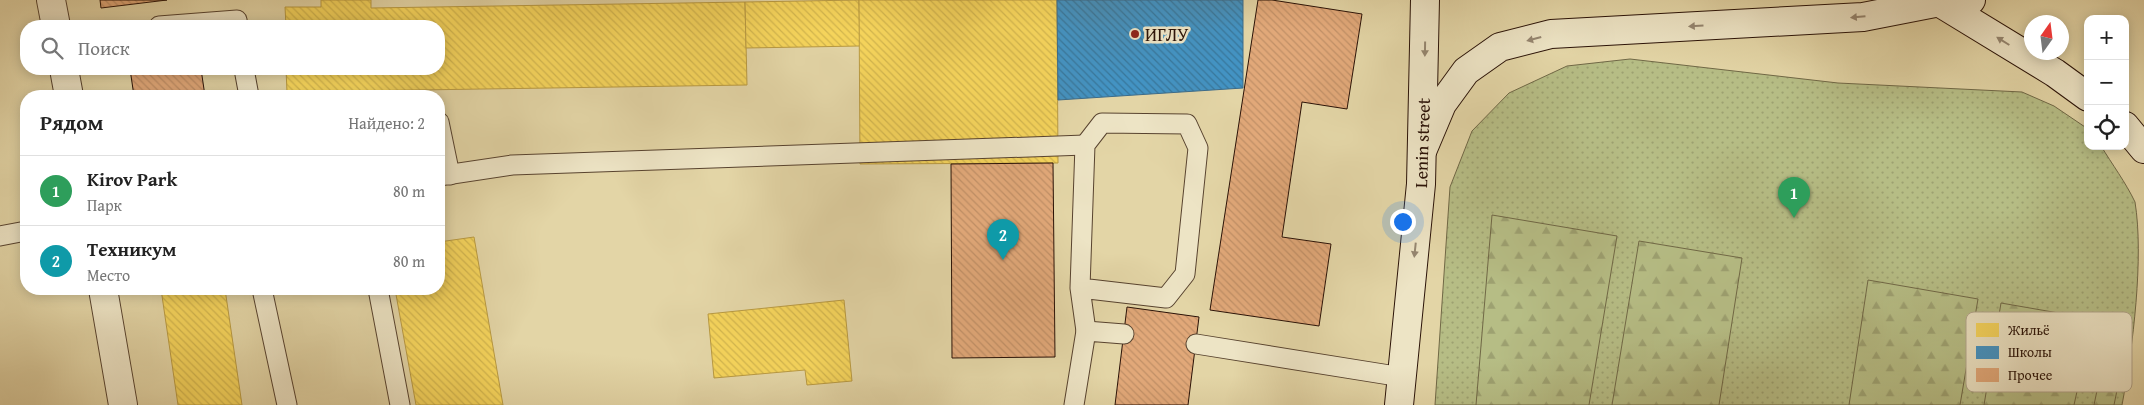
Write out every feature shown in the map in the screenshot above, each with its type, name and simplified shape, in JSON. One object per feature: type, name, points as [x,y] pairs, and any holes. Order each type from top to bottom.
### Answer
[{"type":"main road","points":[[51,0],[55,20]]},
{"type":"main road","name":"Lenin street","points":[[1399,405],[1423,149],[1425,0]]},
{"type":"main road","points":[[1423,149],[1442,104],[1466,71],[1500,47],[1551,34],[1863,17],[1937,1],[1971,0]]},
{"type":"main road","points":[[1937,1],[2055,73],[2084,93]]},
{"type":"main road","points":[[65,75],[68,90]]},
{"type":"main road","points":[[2129,131],[2144,149]]},
{"type":"main road","points":[[104,295],[124,405]]},
{"type":"lane","points":[[245,75],[248,90]]},
{"type":"lane","points":[[1074,405],[1086,331],[1080,288],[1085,145],[1102,123],[1187,124],[1198,148],[1185,274],[1166,298],[1080,288]]},
{"type":"lane","points":[[445,175],[512,165],[1085,145]]},
{"type":"lane","points":[[0,236],[20,232]]},
{"type":"lane","points":[[263,295],[288,405]]},
{"type":"lane","points":[[379,295],[400,405]]},
{"type":"lane","points":[[1086,331],[1124,334]]},
{"type":"lane","points":[[1196,344],[1402,377]]},
{"type":"green space","points":[[1630,59],[1838,83],[2022,92],[2054,106],[2084,126],[2084,150],[2104,150],[2135,202],[2138,275],[2132,339],[2132,312],[1966,312],[1966,392],[2124,392],[2122,405],[1435,405],[1450,187],[1472,131],[1509,93],[1567,66]]},
{"type":"green space","points":[[1492,215],[1617,236],[1589,405],[1476,405]]},
{"type":"green space","points":[[1639,241],[1742,258],[1719,405],[1612,405]]},
{"type":"green space","points":[[1868,280],[1978,299],[1976,312],[1966,312],[1966,370],[1960,405],[1849,405]]},
{"type":"green space","points":[[2001,303],[2053,312],[2000,312]]},
{"type":"green space","points":[[1986,392],[2077,392],[2074,405],[1984,405]]},
{"type":"green space","points":[[2097,392],[2117,392],[2114,405],[2094,405]]},
{"type":"building: Жильё","points":[[321,0],[371,0],[371,8],[745,2],[747,85],[287,90],[286,75],[445,75],[445,20],[286,20],[285,7],[321,7]]},
{"type":"building: Жильё","points":[[859,0],[860,46],[746,48],[745,2]]},
{"type":"building: Жильё","points":[[859,0],[1057,0],[1058,163],[860,164]]},
{"type":"building: Жильё","points":[[474,237],[503,405],[416,405],[396,295],[445,295],[445,241]]},
{"type":"building: Жильё","points":[[162,295],[226,295],[242,405],[178,405]]},
{"type":"building: Жильё","points":[[844,300],[852,381],[807,385],[805,370],[714,378],[708,314]]},
{"type":"building: Школы","points":[[1057,0],[1243,0],[1243,88],[1058,100]]},
{"type":"building: Прочее","points":[[100,0],[167,0],[101,8]]},
{"type":"building: Прочее","points":[[1258,0],[1272,0],[1362,14],[1347,109],[1302,102],[1282,237],[1331,244],[1319,326],[1210,310]]},
{"type":"building: Прочее","points":[[131,75],[202,75],[204,90],[133,90]]},
{"type":"building: Прочее","points":[[1053,163],[1055,357],[952,358],[951,164]]},
{"type":"building: Прочее","points":[[1127,307],[1199,317],[1188,405],[1115,405]]},
{"type":"place","name":"ИГЛУ","points":[[1135,34]]},
{"type":"place","name":"Kirov Park","points":[[1794,218]]},
{"type":"place","name":"Техникум","points":[[1003,260]]}]
